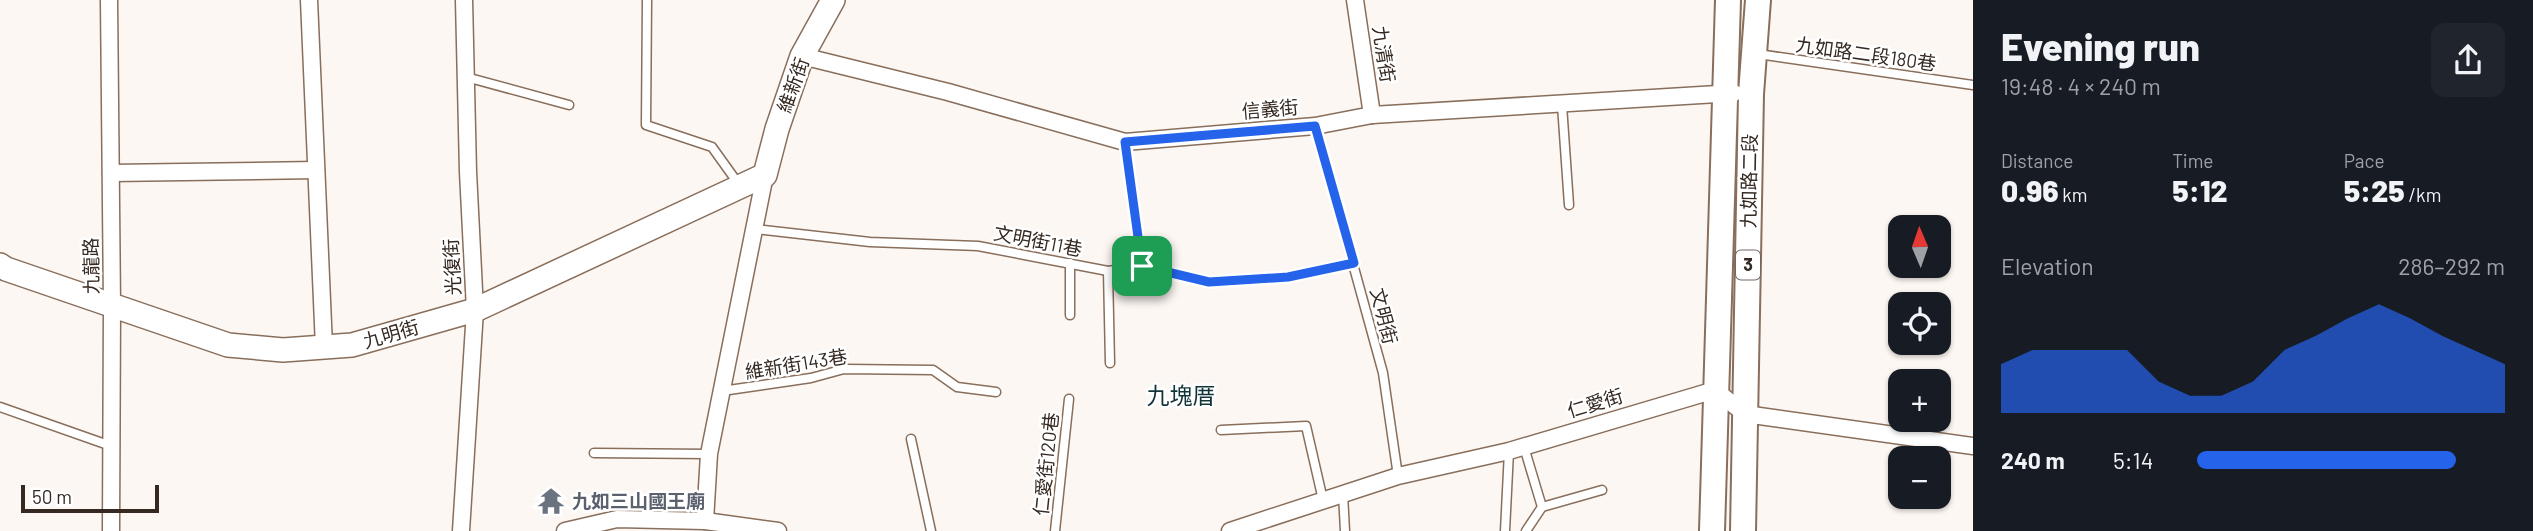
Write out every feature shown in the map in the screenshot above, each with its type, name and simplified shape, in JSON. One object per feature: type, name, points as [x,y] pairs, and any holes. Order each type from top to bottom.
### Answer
[{"type":"main road","name":"九如路二段","points":[[1712,531],[1728,0]]},
{"type":"main road","name":"九如路二段","points":[[1743,531],[1751,94],[1758,0]]},
{"type":"street","name":"九龍路","points":[[109,0],[111,531]]},
{"type":"street","points":[[309,0],[324,347]]},
{"type":"street","name":"光復街","points":[[461,531],[475,310],[464,0]]},
{"type":"street","name":"維新街","points":[[765,175],[777,129],[802,56],[833,0]]},
{"type":"street","name":"九清街","points":[[1354,0],[1373,115]]},
{"type":"street","name":"信義街","points":[[802,56],[948,92],[1125,142],[1315,126],[1373,115],[1562,105],[1724,92],[1751,94]]},
{"type":"street","points":[[111,173],[316,170]]},
{"type":"street","points":[[705,521],[709,454],[765,175]]},
{"type":"street","name":"九明街","points":[[2,270],[228,345],[283,350],[352,345],[475,310],[765,175]]},
{"type":"street","points":[[1715,390],[1745,414],[1973,446]]},
{"type":"street","name":"仁愛街","points":[[1230,531],[1398,476],[1517,449],[1715,390]]},
{"type":"street","points":[[565,531],[617,519],[663,525],[705,521],[778,531]]},
{"type":"lane","points":[[648,0],[646,125],[712,147],[741,187]]},
{"type":"lane","name":"九如路二段180巷","points":[[1754,54],[1973,85]]},
{"type":"lane","points":[[466,78],[569,105]]},
{"type":"lane","points":[[1562,105],[1569,205]]},
{"type":"lane","name":"文明街","points":[[1315,126],[1382,373],[1398,476]]},
{"type":"lane","points":[[1125,142],[1142,266]]},
{"type":"lane","name":"文明街11巷","points":[[754,229],[870,242],[978,246],[1108,271],[1142,266],[1209,282],[1288,277],[1354,263]]},
{"type":"lane","points":[[1070,263],[1070,315]]},
{"type":"lane","points":[[1108,271],[1110,363]]},
{"type":"lane","name":"維新街143巷","points":[[722,391],[811,379],[844,369],[933,370],[957,387],[996,392]]},
{"type":"lane","name":"仁愛街120巷","points":[[1055,531],[1069,400]]},
{"type":"lane","points":[[0,407],[111,446]]},
{"type":"lane","points":[[1221,430],[1306,426],[1323,500]]},
{"type":"lane","points":[[911,439],[931,531]]},
{"type":"lane","points":[[1517,449],[1542,507]]},
{"type":"lane","points":[[1505,531],[1517,449]]},
{"type":"lane","points":[[594,453],[709,454]]},
{"type":"lane","points":[[1526,531],[1542,507],[1602,490]]},
{"type":"lane","points":[[1343,494],[1345,531]]},
{"type":"place","name":"九如三山國王廟","points":[[551,501]]},
{"type":"district","name":"九塊厝","points":[[1181,396]]},
{"type":"route","points":[[1315,126],[1354,263],[1288,277],[1209,282],[1142,266],[1125,142],[1315,126]]}]
